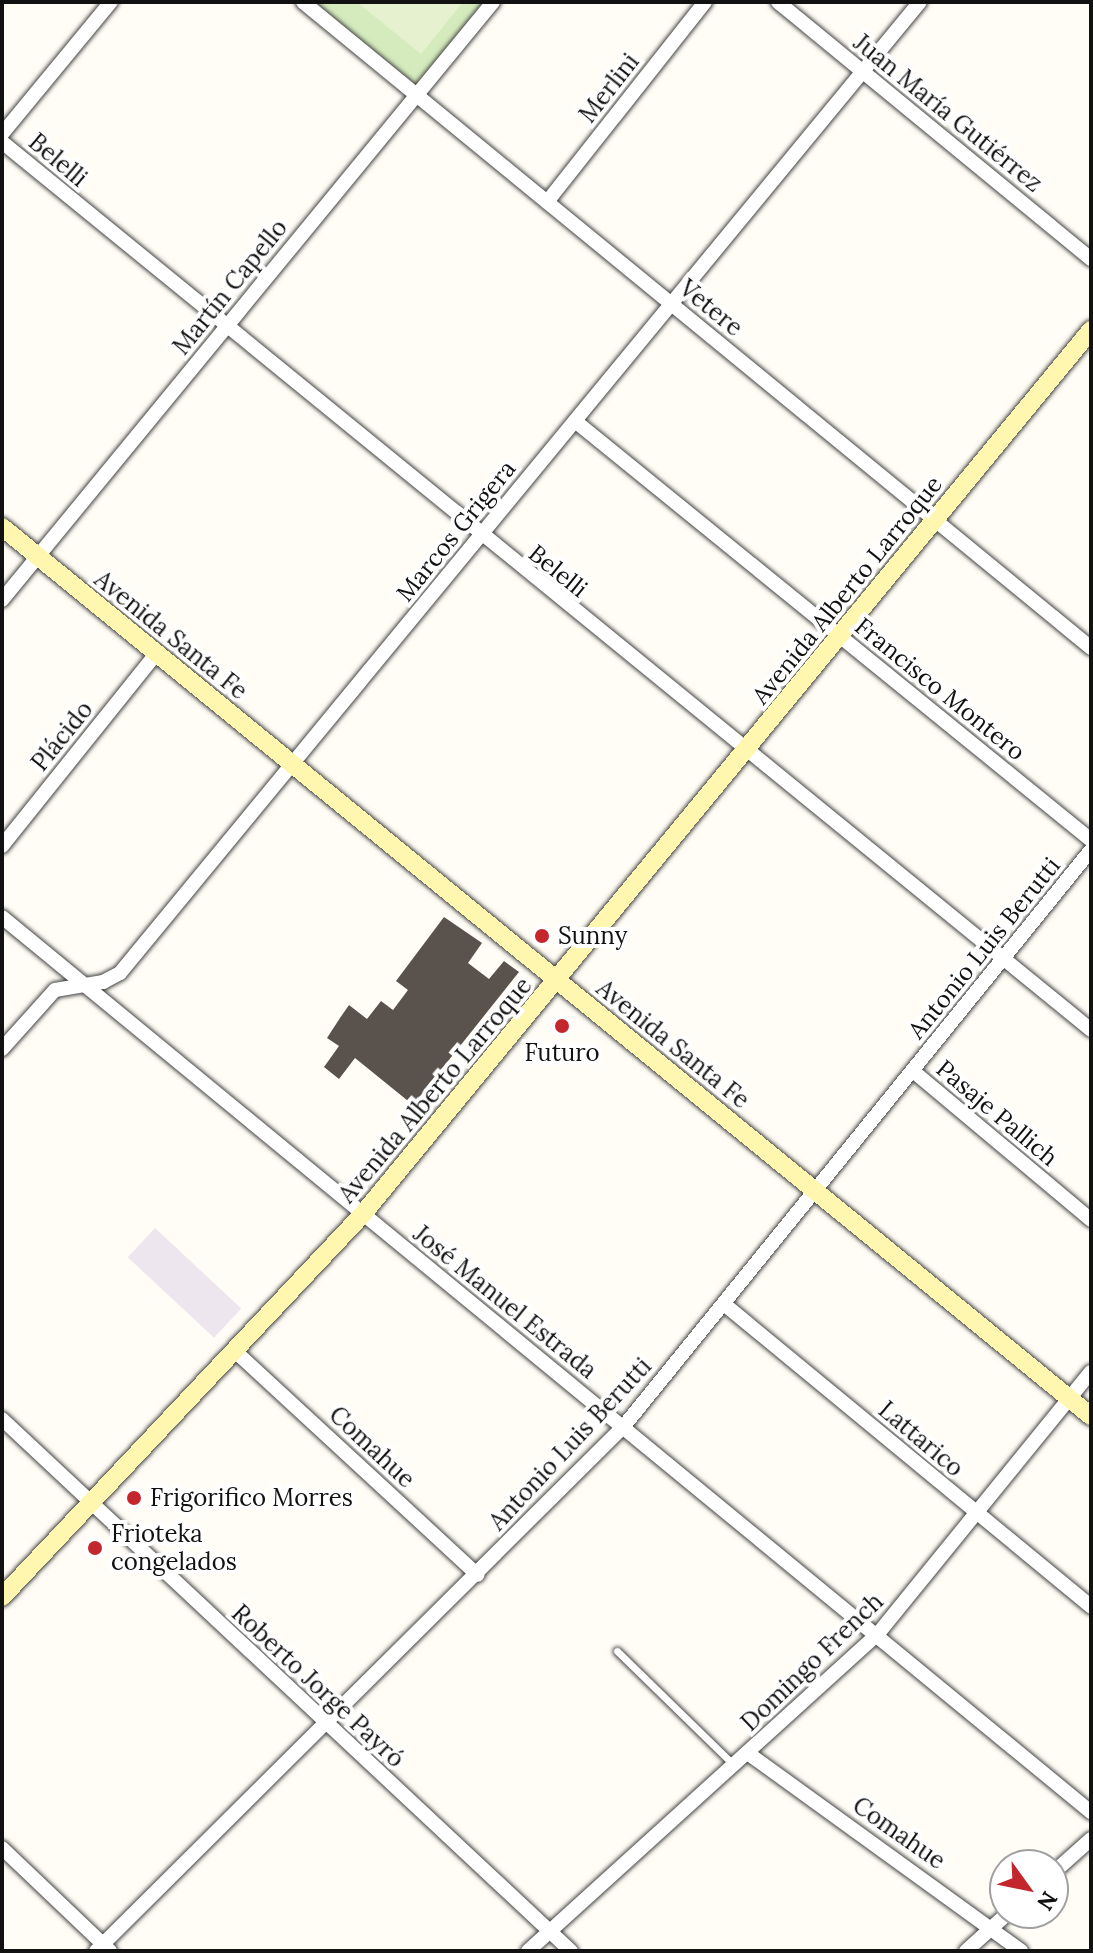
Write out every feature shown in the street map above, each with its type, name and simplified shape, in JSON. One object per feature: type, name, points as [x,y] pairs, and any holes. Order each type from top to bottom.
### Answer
[{"type":"main road","name":"Avenida Alberto Larroque","points":[[2,1597],[362,1215],[1091,330]]},
{"type":"main road","name":"Avenida Santa Fe","points":[[2,527],[1091,1416]]},
{"type":"street","points":[[2,134],[111,2]]},
{"type":"street","name":"Vetere","points":[[303,2],[1091,648]]},
{"type":"street","name":"Martín Capello","points":[[2,600],[493,2]]},
{"type":"street","name":"Merlini","points":[[547,202],[705,2]]},
{"type":"street","name":"Juan María Gutiérrez","points":[[778,2],[1091,259]]},
{"type":"street","name":"Marcos Grigera","points":[[2,1049],[55,990],[120,973],[920,2]]},
{"type":"street","name":"Belelli","points":[[2,142],[480,537],[1091,1030]]},
{"type":"street","name":"Francisco Montero","points":[[575,421],[1091,840]]},
{"type":"street","name":"Plácido","points":[[2,846],[156,654]]},
{"type":"street","name":"Antonio Luis Berutti","points":[[103,1949],[323,1722],[478,1575],[624,1426],[1091,850]]},
{"type":"street","name":"José Manuel Estrada","points":[[2,917],[1091,1812]]},
{"type":"street","name":"Pasaje Pallich","points":[[913,1071],[1091,1220]]},
{"type":"street","name":"Lattarico","points":[[724,1304],[1091,1607]]},
{"type":"street","name":"Comahue","points":[[235,1351],[478,1575]]},
{"type":"street","name":"Domingo French","points":[[528,1951],[736,1766],[877,1635],[1091,1372]]},
{"type":"street","name":"Roberto Jorge Payró","points":[[2,1419],[571,1951]]},
{"type":"street","name":"Comahue","points":[[749,1754],[989,1924]]},
{"type":"street","points":[[1069,1859],[1091,1839]]},
{"type":"street","points":[[2,1848],[103,1949]]},
{"type":"street","points":[[966,1951],[991,1929]]},
{"type":"street","name":"Comahue","points":[[995,1929],[1021,1951]]},
{"type":"lane","points":[[617,1651],[736,1766]]},
{"type":"shaded area","points":[[155,1228],[241,1308],[214,1338],[128,1257]]},
{"type":"green space","points":[[307,2],[493,2],[417,95]]},
{"type":"green space","points":[[357,2],[463,2],[421,54]]},
{"type":"building","points":[[444,917],[482,943],[468,963],[489,979],[504,961],[519,972],[413,1105],[355,1058],[339,1079],[324,1067],[339,1046],[327,1038],[349,1005],[367,1019],[381,1001],[393,1010],[408,990],[396,981]]},
{"type":"place","name":"Sunny","points":[[542,936]]},
{"type":"place","name":"Futuro","points":[[562,1026]]},
{"type":"place","name":"Frigorifico Morres","points":[[134,1498]]},
{"type":"place","name":"Frioteka congelados","points":[[95,1548]]}]
